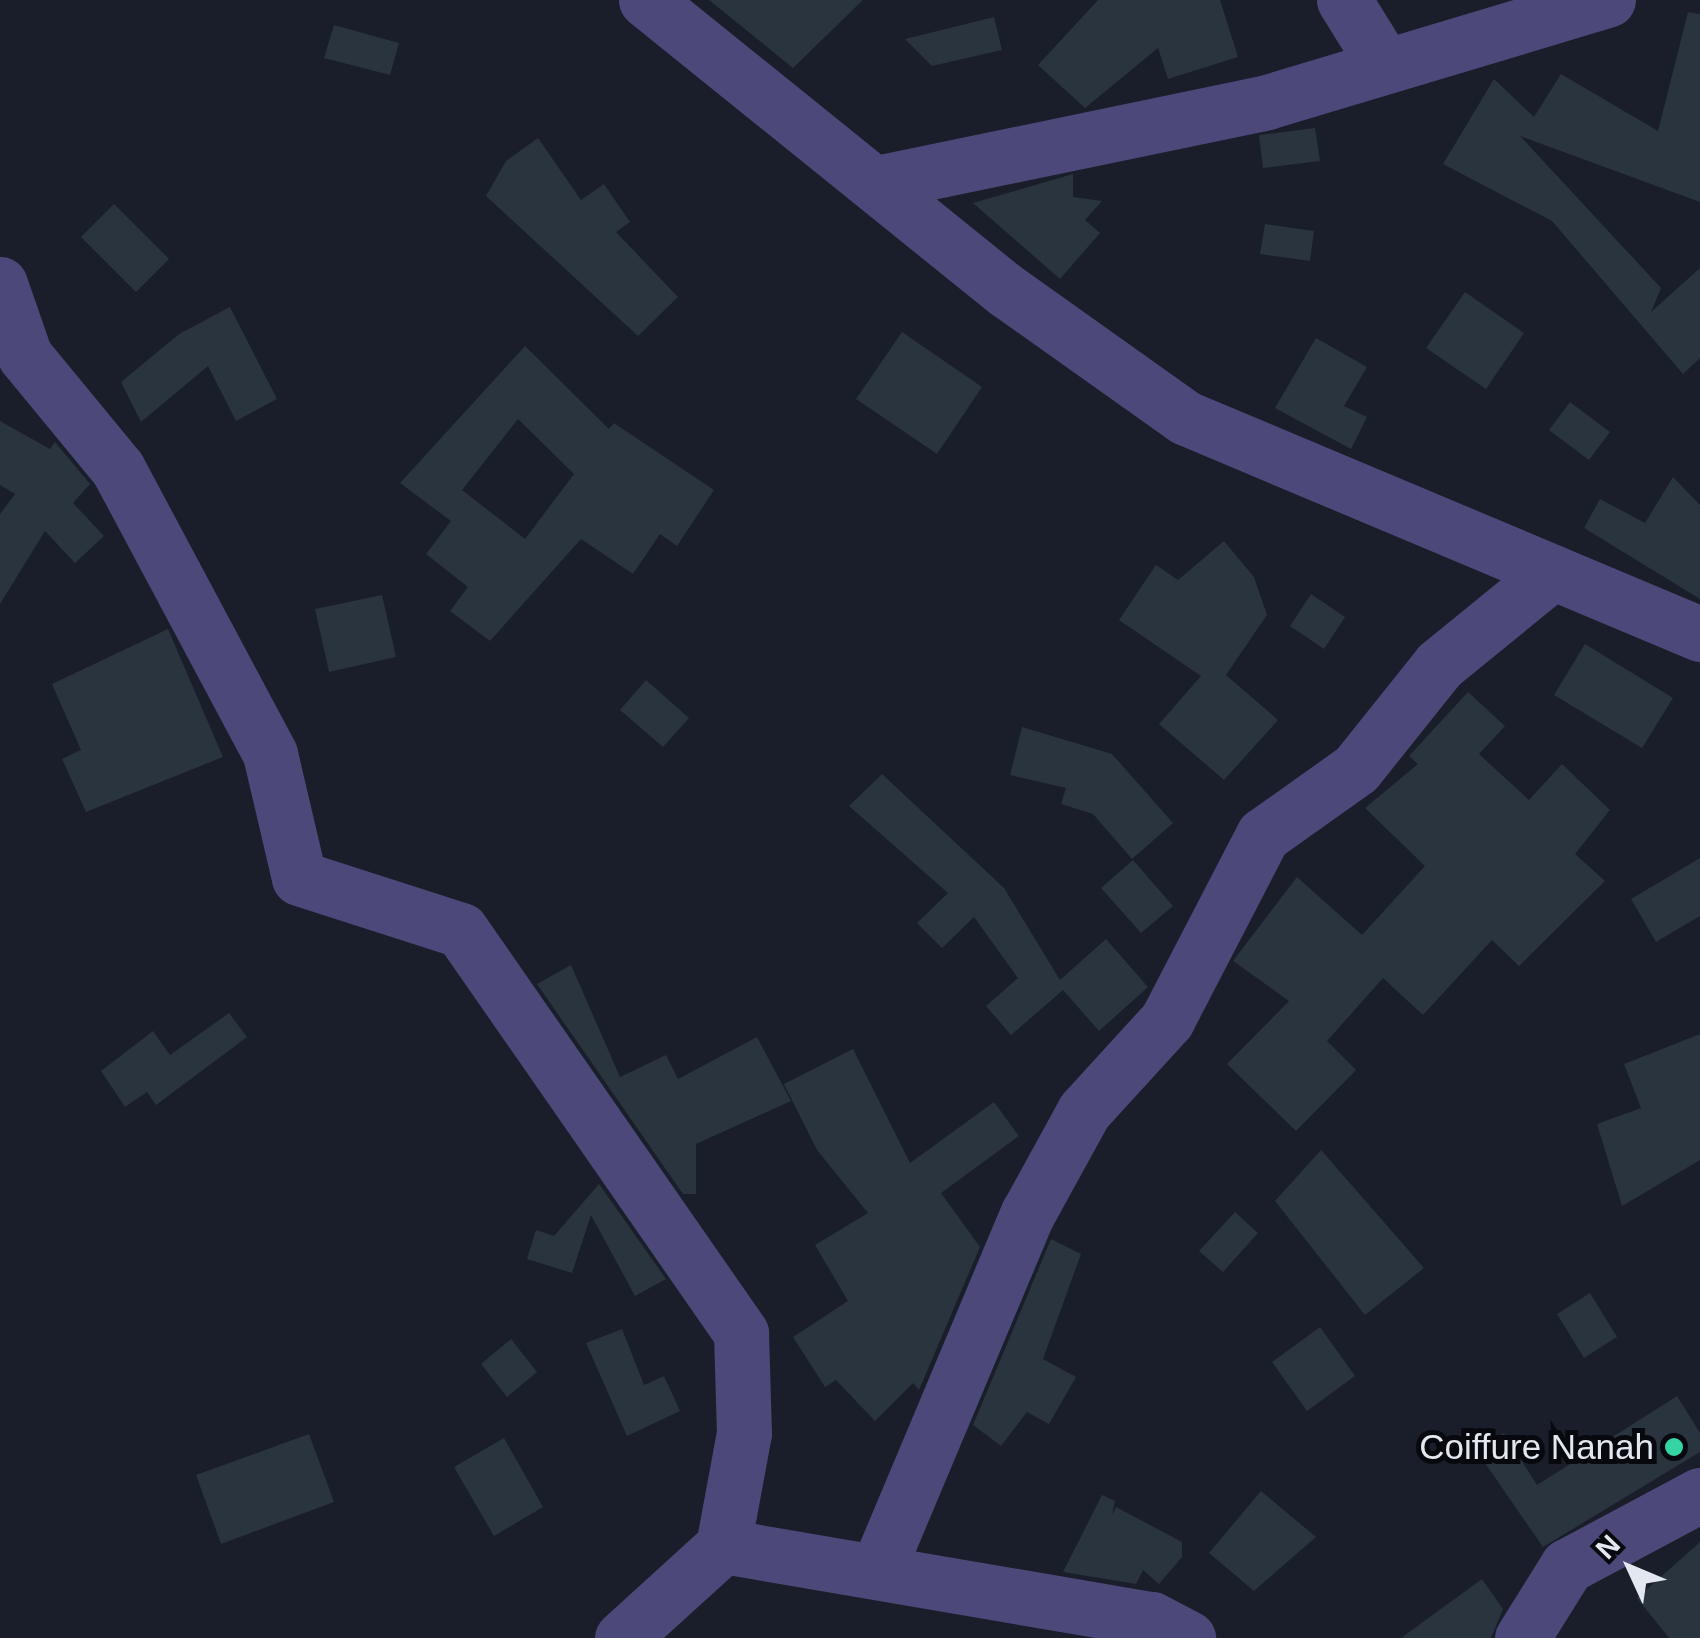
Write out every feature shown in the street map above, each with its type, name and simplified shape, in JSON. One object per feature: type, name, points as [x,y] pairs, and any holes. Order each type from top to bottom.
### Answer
[{"type":"street","points":[[646,0],[877,183],[1186,418],[1700,634]]},
{"type":"street","points":[[1344,0],[1383,62]]},
{"type":"street","points":[[877,183],[1267,102],[1383,62],[1608,0]]},
{"type":"street","points":[[0,284],[25,356],[118,469],[270,754],[298,878],[461,930],[741,1332],[744,1433],[722,1546],[622,1638]]},
{"type":"street","points":[[878,1568],[1028,1213],[1084,1111],[1167,1020],[1263,835],[1356,769],[1439,665],[1553,572]]},
{"type":"street","points":[[1522,1638],[1567,1566],[1700,1495]]},
{"type":"street","points":[[722,1546],[878,1568],[1152,1619],[1188,1638]]},
{"type":"building","points":[[709,0],[863,0],[793,68]]},
{"type":"building","points":[[1098,0],[1220,0],[1238,57],[1168,79],[1158,48],[1085,108],[1038,65]]},
{"type":"building","points":[[1688,12],[1700,14],[1700,202],[1520,136],[1661,288],[1651,312],[1700,268],[1700,358],[1683,374],[1552,221],[1443,164],[1494,79],[1534,117],[1561,74],[1658,131]]},
{"type":"building","points":[[994,17],[1002,50],[932,66],[905,39]]},
{"type":"building","points":[[334,25],[399,43],[390,75],[324,58]]},
{"type":"building","points":[[1315,128],[1320,161],[1263,168],[1259,135]]},
{"type":"building","points":[[538,138],[581,200],[604,184],[630,222],[616,232],[678,297],[638,336],[486,196],[506,161]]},
{"type":"building","points":[[1073,174],[1073,197],[1102,201],[1085,220],[1100,233],[1060,279],[973,203]]},
{"type":"building","points":[[114,204],[169,259],[136,292],[81,237]]},
{"type":"building","points":[[1265,224],[1314,231],[1310,261],[1260,254]]},
{"type":"building","points":[[1465,292],[1524,333],[1486,389],[1426,348]]},
{"type":"building","points":[[230,307],[277,399],[236,421],[208,366],[141,422],[121,382],[179,334]]},
{"type":"building","points":[[902,332],[982,387],[937,454],[856,399]]},
{"type":"building","points":[[1316,338],[1367,367],[1344,406],[1367,417],[1351,449],[1275,408]]},
{"type":"building","points":[[525,346],[609,429],[614,423],[714,490],[677,546],[660,534],[633,574],[581,539],[490,641],[450,611],[468,587],[426,554],[451,521],[400,483]],"holes":[[[518,419],[574,474],[525,539],[462,490]]]},
{"type":"building","points":[[1570,402],[1610,432],[1589,460],[1549,430]]},
{"type":"building","points":[[0,421],[50,449],[55,442],[90,484],[73,503],[104,536],[75,563],[45,531],[0,604],[0,514],[15,494],[0,485]]},
{"type":"building","points":[[1673,477],[1700,505],[1700,599],[1584,528],[1600,499],[1645,523]]},
{"type":"building","points":[[1224,541],[1254,577],[1267,615],[1226,675],[1278,720],[1224,780],[1159,724],[1201,676],[1119,620],[1156,565],[1178,580]]},
{"type":"building","points":[[1311,594],[1345,617],[1324,649],[1290,626]]},
{"type":"building","points":[[382,595],[396,657],[329,672],[315,609]]},
{"type":"building","points":[[168,629],[223,757],[86,812],[62,759],[81,750],[52,684]]},
{"type":"building","points":[[1585,644],[1673,698],[1642,748],[1554,695]]},
{"type":"building","points":[[646,680],[689,718],[663,747],[620,710]]},
{"type":"building","points":[[1468,692],[1505,726],[1479,754],[1529,800],[1562,764],[1610,810],[1575,854],[1605,881],[1519,966],[1492,940],[1423,1015],[1383,978],[1327,1041],[1356,1070],[1296,1131],[1227,1064],[1289,1001],[1233,961],[1297,877],[1362,935],[1425,866],[1365,808],[1418,764],[1409,756]]},
{"type":"building","points":[[1022,727],[1112,754],[1173,823],[1132,859],[1093,814],[1061,804],[1066,788],[1010,775]]},
{"type":"building","points":[[882,774],[1004,888],[1060,980],[1106,939],[1148,987],[1099,1031],[1063,990],[1011,1035],[986,1006],[1018,978],[974,917],[942,948],[917,923],[948,893],[849,806]]},
{"type":"building","points":[[1700,858],[1700,916],[1656,942],[1631,899]]},
{"type":"building","points":[[1133,860],[1173,906],[1141,933],[1101,888]]},
{"type":"building","points":[[571,965],[620,1077],[666,1055],[678,1079],[757,1037],[791,1101],[696,1144],[696,1194],[683,1194],[537,984]]},
{"type":"building","points":[[229,1013],[247,1037],[156,1105],[147,1092],[125,1107],[101,1071],[153,1031],[170,1055]]},
{"type":"building","points":[[1700,1034],[1700,1160],[1622,1206],[1597,1124],[1641,1108],[1624,1064]]},
{"type":"building","points":[[853,1049],[910,1163],[994,1102],[1019,1136],[941,1193],[980,1247],[919,1390],[913,1383],[875,1421],[836,1380],[825,1387],[793,1337],[848,1301],[815,1245],[868,1213],[817,1150],[784,1084]]},
{"type":"building","points":[[1321,1150],[1424,1268],[1365,1315],[1275,1201]]},
{"type":"building","points":[[599,1184],[666,1279],[635,1296],[591,1215],[572,1273],[527,1259],[536,1230],[554,1236]]},
{"type":"building","points":[[1235,1212],[1258,1233],[1223,1272],[1199,1251]]},
{"type":"building","points":[[1051,1239],[1081,1254],[1043,1359],[1076,1377],[1049,1424],[1027,1412],[1001,1446],[973,1425]]},
{"type":"building","points":[[1590,1293],[1617,1337],[1584,1358],[1557,1314]]},
{"type":"building","points":[[1320,1327],[1355,1376],[1307,1411],[1272,1362]]},
{"type":"building","points":[[622,1329],[644,1385],[664,1376],[680,1411],[627,1436],[586,1343]]},
{"type":"building","points":[[511,1339],[537,1372],[507,1397],[481,1364]]},
{"type":"building","points":[[1677,1396],[1700,1433],[1700,1452],[1543,1547],[1476,1450],[1504,1433],[1537,1485]]},
{"type":"building","points":[[309,1434],[334,1502],[221,1544],[196,1475]]},
{"type":"building","points":[[504,1438],[543,1507],[494,1536],[454,1467]]},
{"type":"building","points":[[1261,1491],[1316,1537],[1254,1591],[1209,1553]]},
{"type":"building","points":[[1102,1495],[1115,1501],[1112,1515],[1116,1507],[1182,1542],[1182,1557],[1159,1584],[1143,1570],[1136,1584],[1063,1572]]},
{"type":"building","points":[[1700,1542],[1700,1638],[1669,1638],[1637,1598]]},
{"type":"building","points":[[1482,1579],[1503,1609],[1491,1638],[1401,1638]]},
{"type":"place","name":"Coiffure Nanah","points":[[1674,1447]]}]
